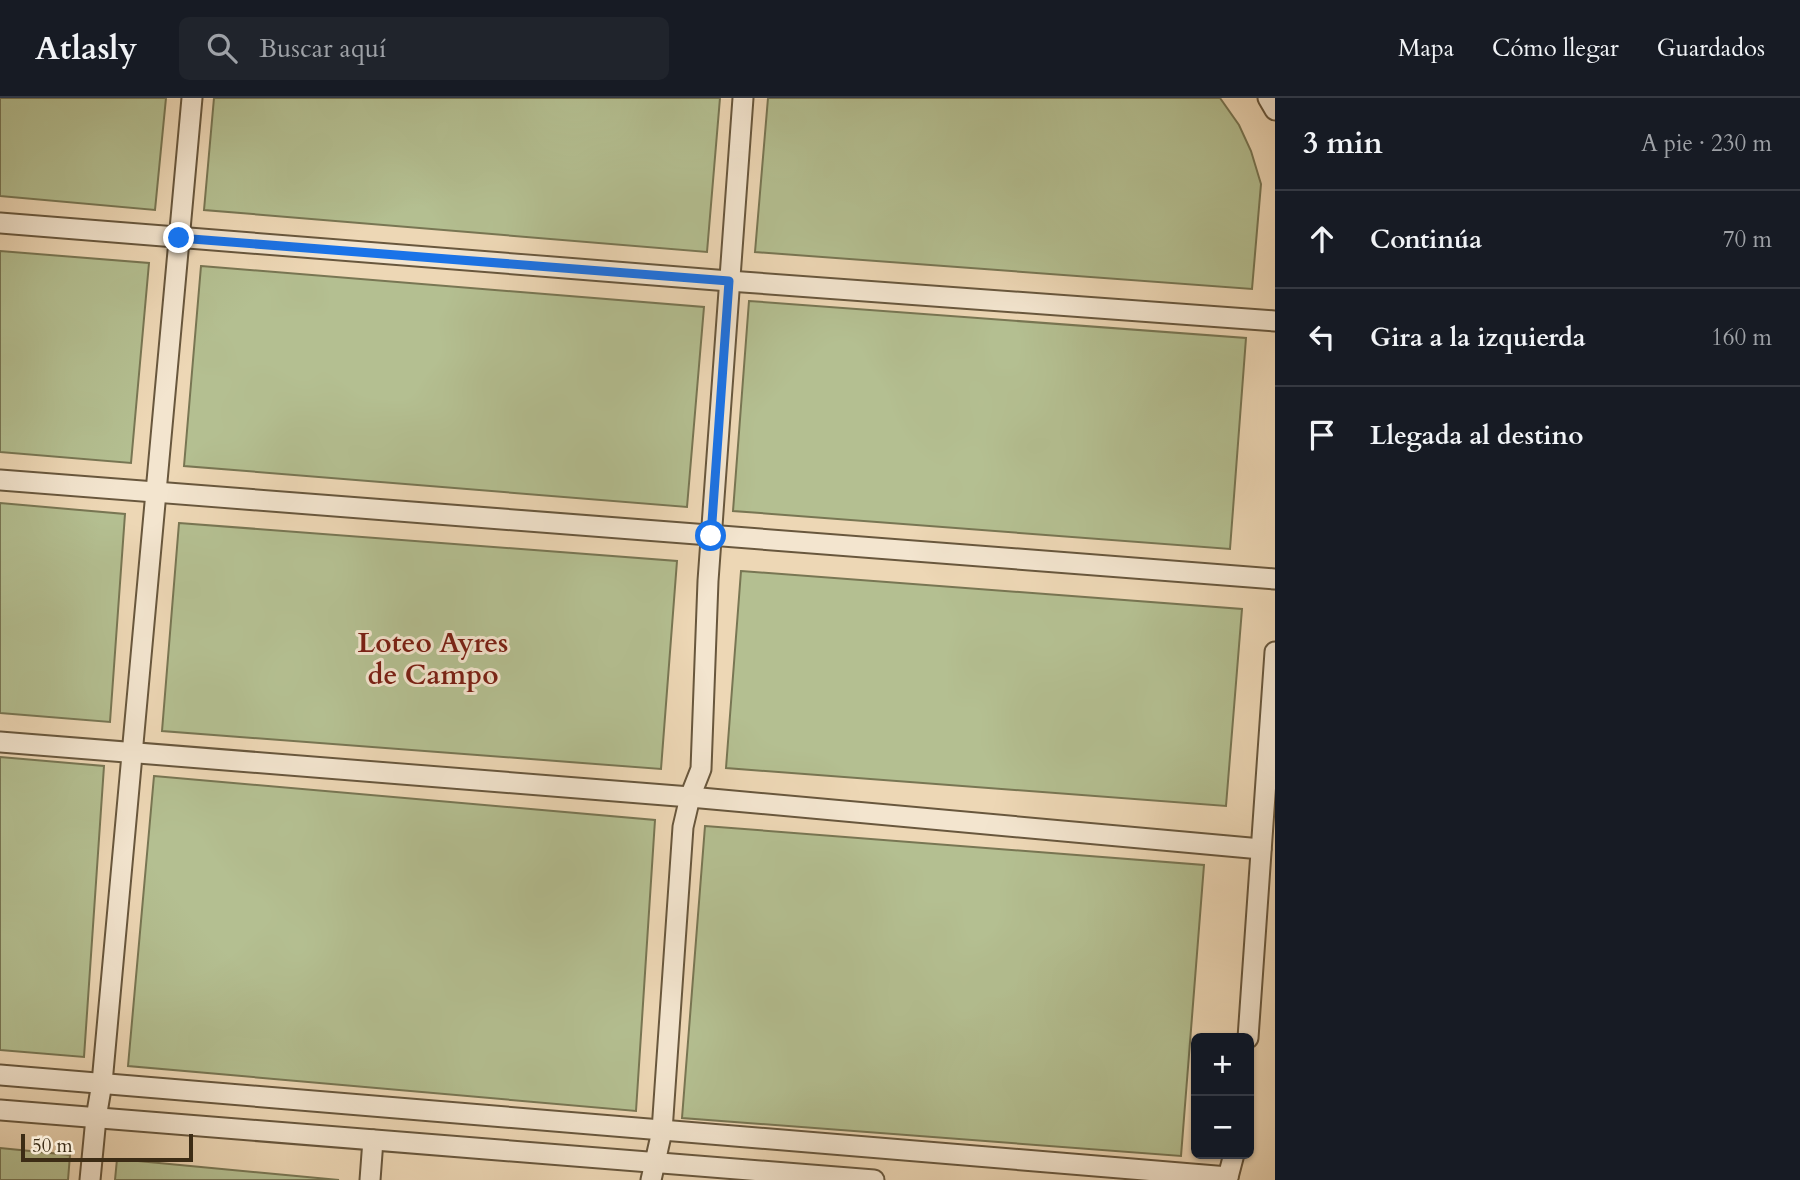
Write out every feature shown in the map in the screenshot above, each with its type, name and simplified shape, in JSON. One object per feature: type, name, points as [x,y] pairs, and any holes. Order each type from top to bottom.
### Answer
[{"type":"street","points":[[90,1180],[102,1083],[192,98]]},
{"type":"street","points":[[653,1171],[662,1131],[683,827],[690,797],[701,769],[711,536],[743,98]]},
{"type":"street","points":[[1268,98],[1275,110]]},
{"type":"street","points":[[0,223],[1275,321]]},
{"type":"street","points":[[0,480],[1275,579]]},
{"type":"street","points":[[1248,1033],[1275,652]]},
{"type":"street","points":[[0,742],[690,797],[1261,849]]},
{"type":"street","points":[[0,1075],[1227,1178],[1233,1159]]},
{"type":"street","points":[[0,1110],[373,1140],[653,1171],[874,1180]]},
{"type":"street","points":[[370,1180],[373,1140]]},
{"type":"green space","points":[[0,98],[166,98],[155,210],[0,196]]},
{"type":"green space","points":[[214,98],[720,98],[707,252],[204,210]]},
{"type":"green space","points":[[768,98],[1220,98],[1239,125],[1251,151],[1261,184],[1252,289],[755,252]]},
{"type":"green space","points":[[0,251],[149,263],[131,463],[0,452]]},
{"type":"green space","points":[[201,266],[704,307],[687,507],[184,466]]},
{"type":"green space","points":[[749,301],[1246,338],[1230,549],[733,511]]},
{"type":"green space","points":[[0,503],[125,514],[110,722],[0,713]]},
{"type":"green space","points":[[179,523],[677,561],[661,769],[162,731]]},
{"type":"green space","points":[[741,571],[1242,609],[1226,806],[726,768]]},
{"type":"green space","points":[[0,757],[104,766],[84,1057],[0,1050]]},
{"type":"green space","points":[[154,776],[655,820],[636,1111],[128,1066]]},
{"type":"green space","points":[[705,826],[1204,865],[1181,1156],[682,1118]]},
{"type":"green space","points":[[0,1148],[70,1155],[68,1180],[0,1180]]},
{"type":"green space","points":[[117,1159],[339,1180],[115,1180]]},
{"type":"district","name":"Loteo Ayres de Campo","points":[[433,658]]},
{"type":"route","points":[[179,238],[729,281],[711,536]]}]
